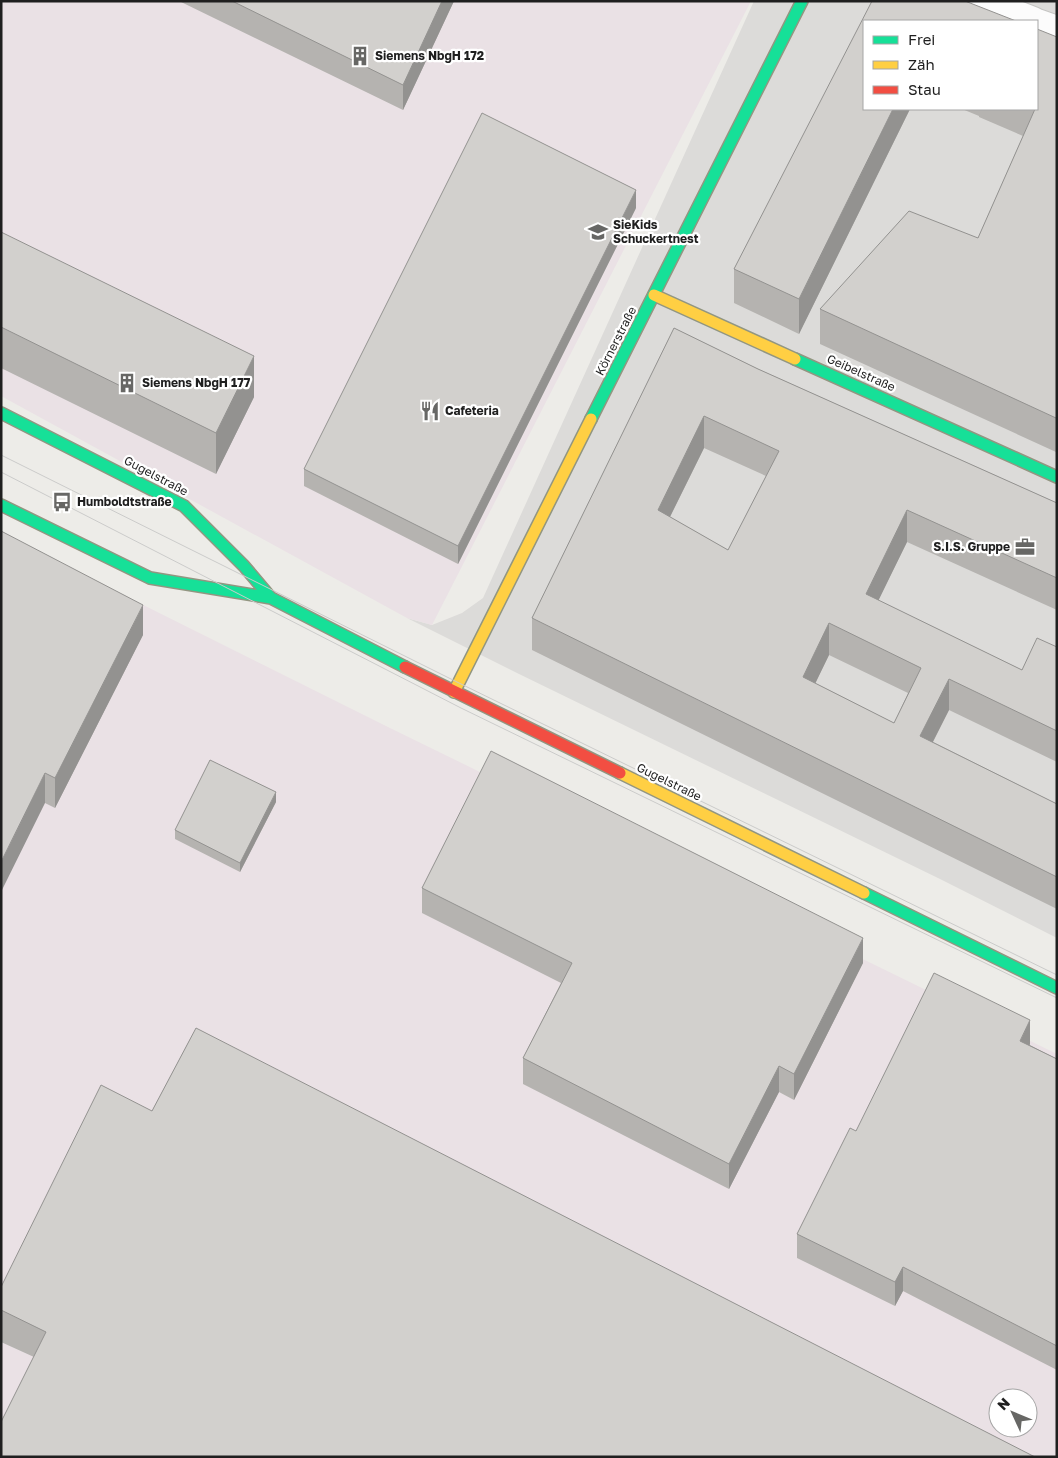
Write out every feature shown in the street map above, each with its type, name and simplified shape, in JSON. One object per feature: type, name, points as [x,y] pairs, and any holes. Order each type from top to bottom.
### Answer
[{"type":"street","name":"Körnerstraße","points":[[454,692],[802,1]]},
{"type":"street","points":[[982,1],[1030,20]]},
{"type":"street","points":[[1038,23],[1057,30]]},
{"type":"street","name":"Geibelstraße","points":[[654,295],[1057,476]]},
{"type":"street","name":"Gugelstraße","points":[[1,413],[184,506],[244,566],[271,598]]},
{"type":"street","name":"Gugelstraße","points":[[1,505],[150,578],[271,598],[454,692],[1057,988]]},
{"type":"shaded area","points":[[1,1],[751,1],[432,625],[407,618],[1,396]]},
{"type":"shaded area","points":[[754,1],[1057,1],[1057,938],[407,618],[432,625],[462,613],[483,598]]},
{"type":"shaded area","points":[[1,534],[390,728],[1057,1054],[1057,1457],[1,1457]]},
{"type":"building","points":[[232,1],[442,1],[403,85]]},
{"type":"building","points":[[872,1],[965,1],[1013,20],[863,20],[863,110],[893,110],[799,299],[734,269]]},
{"type":"building","points":[[1038,29],[1057,37],[1056,418],[820,309],[909,211],[978,238],[1035,110],[1038,110]]},
{"type":"building","points":[[482,113],[636,190],[458,546],[304,469]]},
{"type":"building","points":[[1,232],[254,356],[216,433],[1,327]]},
{"type":"building","points":[[674,328],[758,369],[1057,503],[1057,578],[907,510],[866,594],[1022,670],[1037,638],[1057,647],[1057,731],[949,679],[920,736],[1057,804],[1057,877],[532,618]],"holes":[[[704,416],[779,451],[728,550],[658,510]],[[829,623],[921,668],[894,723],[803,677]]]},
{"type":"building","points":[[1,531],[143,605],[55,778],[45,773],[1,862]]},
{"type":"building","points":[[491,751],[863,938],[794,1074],[779,1066],[729,1164],[523,1058],[572,963],[422,888]]},
{"type":"building","points":[[210,760],[276,792],[240,863],[175,830]]},
{"type":"building","points":[[934,973],[1030,1020],[1020,1041],[1057,1059],[1057,1346],[903,1267],[895,1282],[797,1234],[850,1128],[856,1131]]},
{"type":"building","points":[[196,1028],[988,1433],[988,1438],[998,1438],[1035,1457],[1,1457],[1,1422],[46,1332],[1,1310],[1,1287],[101,1085],[152,1111]]},
{"type":"tram line","points":[[1,455],[459,683],[1057,975]]},
{"type":"tram line","points":[[1,472],[461,708],[1057,998]]},
{"type":"traffic: fast","points":[[591,419],[802,1]]},
{"type":"traffic: fast","points":[[795,359],[1057,477]]},
{"type":"traffic: fast","points":[[1,413],[184,506],[244,566],[271,598]]},
{"type":"traffic: fast","points":[[1,505],[150,578],[271,598],[405,667]]},
{"type":"traffic: fast","points":[[864,893],[1057,988]]},
{"type":"traffic: slow","points":[[654,295],[795,359]]},
{"type":"traffic: slow","points":[[454,692],[591,419]]},
{"type":"traffic: slow","points":[[620,773],[864,893]]},
{"type":"traffic: jam","points":[[405,667],[620,773]]},
{"type":"place","name":"Siemens NbgH 172","points":[[360,56]]},
{"type":"place","name":"SieKids Schuckertnest","points":[[598,232]]},
{"type":"place","name":"Siemens NbgH 177","points":[[127,383]]},
{"type":"place","name":"Cafeteria","points":[[430,411]]},
{"type":"place","name":"Humboldtstraße","points":[[62,502]]},
{"type":"place","name":"S.I.S. Gruppe","points":[[1025,547]]}]
